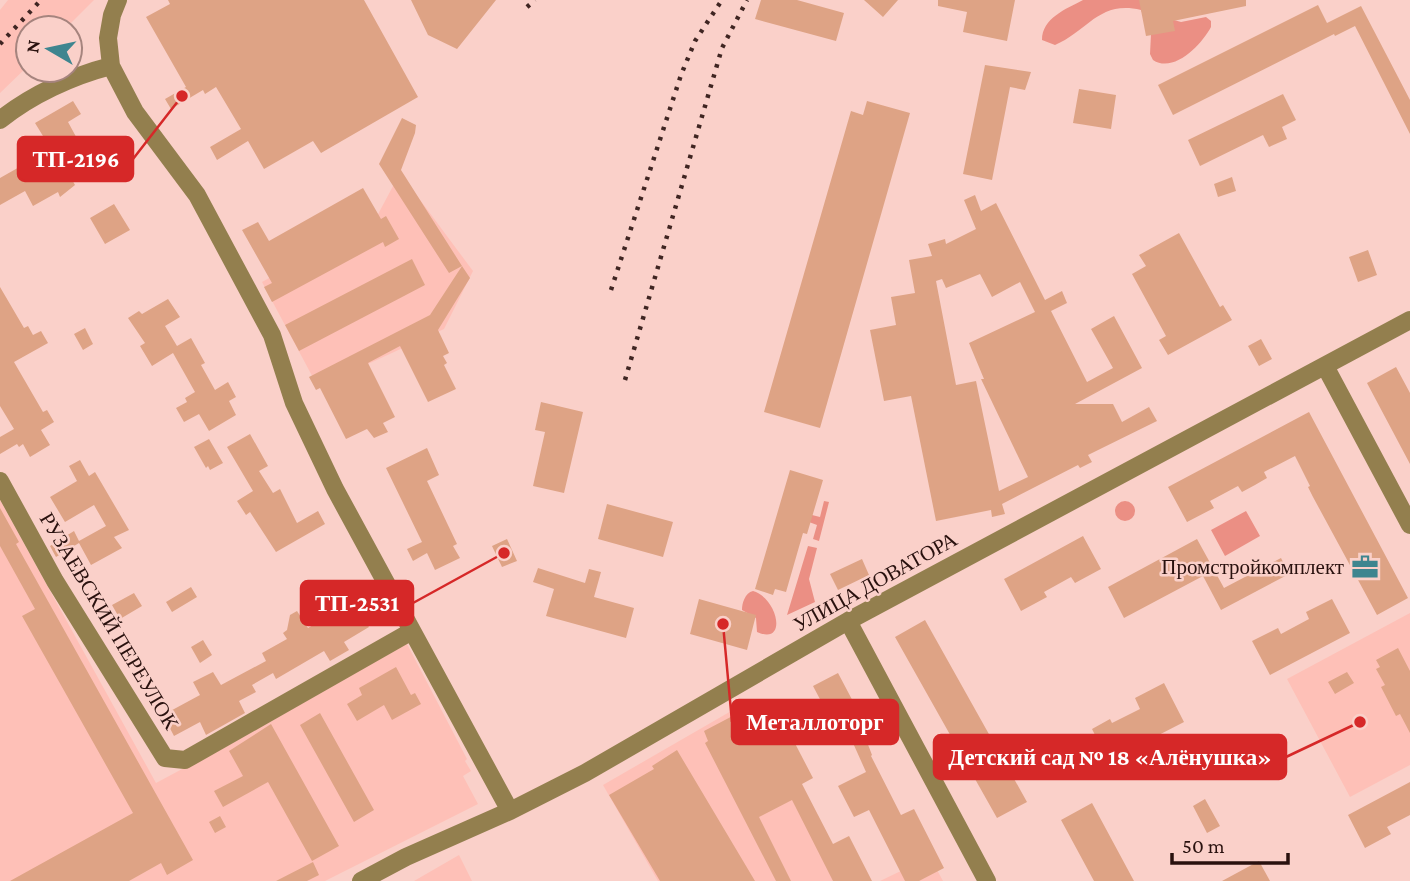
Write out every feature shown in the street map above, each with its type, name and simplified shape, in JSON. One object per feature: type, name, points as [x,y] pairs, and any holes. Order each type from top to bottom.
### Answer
[{"type":"street","points":[[118,0],[111,15],[108,38],[111,66],[135,112],[197,195],[272,335],[294,403],[335,489],[510,811]]},
{"type":"street","points":[[0,120],[46,91],[89,72],[111,66]]},
{"type":"street","name":"УЛИЦА ДОВАТОРА","points":[[360,881],[585,773],[848,621],[1410,320]]},
{"type":"street","points":[[1325,366],[1410,525]]},
{"type":"street","name":"РУЗАЕВСКИЙ ПЕРЕУЛОК","points":[[0,481],[55,580],[165,758],[185,760],[412,631]]},
{"type":"street","points":[[848,621],[987,881]]},
{"type":"shaded area","points":[[8,0],[94,0],[80,14],[14,14],[14,80],[0,93],[0,10]]},
{"type":"shaded area","points":[[1083,0],[1168,0],[1174,20],[1181,22],[1206,17],[1211,21],[1211,27],[1194,49],[1170,63],[1153,60],[1150,54],[1151,34],[1141,10],[1114,9],[1055,45],[1042,40],[1050,20]]},
{"type":"shaded area","points":[[400,173],[473,271],[444,329],[318,387],[262,282],[376,218]]},
{"type":"shaded area","points":[[0,500],[156,783],[270,722],[406,642],[467,759],[465,761],[471,771],[463,776],[478,804],[325,881],[0,881]]},
{"type":"shaded area","points":[[824,501],[829,502],[819,541],[813,539],[817,525],[809,522],[812,515],[820,517]]},
{"type":"shaded area","points":[[1125,501],[1132,504],[1135,511],[1132,518],[1125,521],[1118,518],[1115,511],[1118,504]]},
{"type":"shaded area","points":[[1246,511],[1260,536],[1225,556],[1211,530]]},
{"type":"shaded area","points":[[808,546],[817,548],[809,579],[815,602],[787,615]]},
{"type":"shaded area","points":[[753,591],[769,602],[776,619],[776,627],[767,635],[757,632],[756,618],[742,610],[744,599]]},
{"type":"shaded area","points":[[1410,613],[1410,765],[1350,797],[1287,679]]},
{"type":"shaded area","points":[[752,699],[845,881],[658,881],[603,785]]},
{"type":"shaded area","points":[[459,855],[472,881],[414,881]]},
{"type":"shaded area","points":[[930,857],[943,881],[880,881]]},
{"type":"building","points":[[168,0],[364,0],[418,97],[321,153],[313,141],[264,169],[248,141],[217,160],[210,147],[241,129],[216,87],[205,94],[203,90],[171,109],[165,99],[186,87],[146,17],[170,4]]},
{"type":"building","points":[[411,0],[496,0],[457,49],[428,35]]},
{"type":"building","points":[[761,0],[797,0],[844,13],[836,41],[755,19]]},
{"type":"building","points":[[864,0],[898,0],[883,17]]},
{"type":"building","points":[[938,0],[1015,0],[1007,41],[963,32],[967,12],[938,6]]},
{"type":"building","points":[[1139,0],[1246,0],[1246,6],[1173,21],[1175,31],[1146,36]]},
{"type":"building","points":[[1318,5],[1327,23],[1361,6],[1410,100],[1410,134],[1355,26],[1173,115],[1158,85]]},
{"type":"building","points":[[985,65],[1031,72],[1025,90],[1010,87],[992,180],[963,174]]},
{"type":"building","points":[[1079,89],[1116,95],[1111,129],[1073,123]]},
{"type":"building","points":[[1283,94],[1296,120],[1282,127],[1287,139],[1269,147],[1263,135],[1200,166],[1188,140]]},
{"type":"building","points":[[73,101],[81,114],[68,122],[86,155],[65,167],[75,185],[60,197],[58,192],[33,206],[25,191],[0,205],[0,178],[37,157],[29,144],[43,136],[35,123]]},
{"type":"building","points":[[867,101],[910,113],[820,428],[764,412],[851,111],[863,115]]},
{"type":"building","points":[[402,118],[416,125],[401,170],[462,266],[449,273],[379,164]]},
{"type":"building","points":[[1232,177],[1236,191],[1218,197],[1214,184]]},
{"type":"building","points":[[363,188],[381,219],[386,216],[399,239],[385,247],[383,242],[272,302],[264,287],[272,283],[242,230],[258,222],[269,241]]},
{"type":"building","points":[[975,195],[981,211],[996,203],[1045,300],[1062,291],[1067,303],[1051,311],[1087,382],[1113,368],[1091,329],[1114,316],[1142,368],[1075,404],[1113,404],[1122,422],[1149,407],[1157,421],[1088,455],[1092,462],[1080,468],[1078,465],[1002,504],[1005,514],[992,517],[991,510],[936,521],[911,396],[884,401],[870,330],[896,325],[891,297],[915,293],[909,260],[932,256],[928,244],[945,239],[946,244],[976,229],[964,200]],"holes":[[[980,274],[992,297],[1020,282],[1035,312],[969,343],[984,379],[981,379],[1028,477],[999,491],[976,381],[956,385],[936,281],[942,279],[946,288]]]},
{"type":"building","points":[[114,204],[130,230],[105,244],[90,218]]},
{"type":"building","points":[[1179,233],[1220,307],[1223,305],[1232,320],[1168,355],[1159,340],[1166,336],[1132,274],[1146,266],[1139,255]]},
{"type":"building","points":[[1368,250],[1377,275],[1358,282],[1349,257]]},
{"type":"building","points":[[412,259],[425,285],[299,351],[285,325]]},
{"type":"building","points":[[462,266],[470,278],[438,330],[449,353],[443,356],[447,363],[444,365],[456,389],[428,402],[400,346],[368,363],[395,417],[383,423],[388,432],[374,438],[367,429],[346,439],[320,388],[316,390],[309,377],[430,315]]},
{"type":"building","points":[[0,287],[24,328],[28,326],[33,335],[41,331],[48,343],[14,362],[43,412],[47,410],[54,422],[41,430],[50,445],[30,457],[23,444],[19,447],[17,444],[0,454],[0,437],[14,429],[0,406]]},
{"type":"building","points":[[168,299],[180,317],[165,326],[177,346],[191,338],[205,363],[201,365],[215,390],[228,382],[236,397],[229,401],[236,415],[209,431],[199,414],[184,422],[176,408],[187,402],[185,398],[195,392],[173,353],[152,366],[140,346],[145,343],[128,318],[139,311],[142,314]]},
{"type":"building","points":[[85,328],[93,344],[83,350],[74,334]]},
{"type":"building","points":[[1261,339],[1272,359],[1259,366],[1248,346]]},
{"type":"building","points":[[1396,367],[1410,393],[1410,464],[1367,383]]},
{"type":"building","points":[[541,402],[583,412],[564,493],[533,486],[545,432],[535,430]]},
{"type":"building","points":[[1309,412],[1408,598],[1377,615],[1313,497],[1295,456],[1264,472],[1267,478],[1242,492],[1238,486],[1210,501],[1214,508],[1187,522],[1168,487]]},
{"type":"building","points":[[250,434],[268,466],[259,471],[273,493],[280,489],[297,523],[318,511],[325,524],[276,552],[250,512],[246,515],[237,501],[253,491],[227,447]]},
{"type":"building","points":[[209,439],[223,463],[210,470],[208,466],[206,468],[194,447]]},
{"type":"building","points":[[427,448],[439,475],[427,481],[457,544],[453,546],[460,558],[435,570],[427,553],[413,561],[407,549],[422,542],[386,468]]},
{"type":"building","points":[[80,460],[89,476],[95,472],[129,530],[114,537],[122,548],[91,565],[79,543],[56,557],[50,546],[74,531],[79,541],[106,526],[94,505],[65,522],[50,497],[77,481],[69,466]]},
{"type":"building","points":[[790,470],[823,480],[807,534],[803,533],[786,592],[775,589],[773,595],[755,589]]},
{"type":"building","points":[[607,504],[673,522],[663,557],[598,539]]},
{"type":"building","points":[[0,508],[19,542],[16,544],[193,860],[167,875],[161,863],[129,881],[10,881],[133,813],[22,616],[35,609],[0,546]]},
{"type":"building","points":[[1083,536],[1101,569],[1075,583],[1071,577],[1044,592],[1047,597],[1021,611],[1004,579]]},
{"type":"building","points":[[507,539],[517,561],[502,567],[492,546]]},
{"type":"building","points":[[1197,539],[1224,588],[1281,558],[1289,574],[1221,610],[1203,576],[1124,618],[1108,587]]},
{"type":"building","points":[[862,559],[869,575],[838,590],[830,574]]},
{"type":"building","points":[[538,568],[585,583],[589,569],[601,572],[594,597],[634,608],[626,638],[546,616],[554,589],[533,582]]},
{"type":"building","points":[[191,587],[197,597],[172,612],[166,602]]},
{"type":"building","points":[[134,593],[142,606],[120,619],[112,605]]},
{"type":"building","points":[[699,599],[756,615],[747,650],[690,634]]},
{"type":"building","points":[[1332,599],[1350,633],[1270,675],[1252,641],[1278,628],[1281,634],[1309,619],[1306,612]]},
{"type":"building","points":[[354,601],[369,627],[344,642],[349,650],[330,661],[324,651],[276,679],[273,673],[252,685],[256,692],[239,701],[245,713],[206,735],[200,722],[174,736],[163,715],[200,695],[193,682],[213,672],[221,685],[266,661],[262,653],[287,639],[283,633],[287,630],[290,615],[297,611],[308,628]]},
{"type":"building","points":[[925,620],[1027,802],[997,818],[895,637]]},
{"type":"building","points":[[203,640],[212,655],[200,663],[191,647]]},
{"type":"building","points":[[1398,648],[1410,671],[1410,733],[1400,714],[1396,716],[1381,687],[1385,685],[1376,669],[1380,667],[1376,660]]},
{"type":"building","points":[[396,667],[411,695],[415,693],[421,704],[392,720],[384,705],[357,721],[347,704],[362,695],[359,688]]},
{"type":"building","points":[[1347,672],[1354,683],[1335,694],[1328,682]]},
{"type":"building","points":[[838,673],[857,709],[832,722],[813,686]]},
{"type":"building","points":[[1164,683],[1184,722],[1108,761],[1092,729],[1110,719],[1112,723],[1140,709],[1135,698]]},
{"type":"building","points":[[775,705],[813,778],[802,784],[833,844],[849,836],[872,881],[833,881],[792,800],[759,817],[791,881],[776,881],[705,743],[708,741],[704,731],[744,710],[749,719]]},
{"type":"building","points":[[320,713],[374,810],[354,822],[300,725]]},
{"type":"building","points":[[271,724],[339,846],[312,861],[268,782],[223,807],[214,791],[243,776],[229,751]]},
{"type":"building","points":[[862,739],[864,743],[867,742],[871,756],[901,815],[914,809],[944,868],[919,881],[905,881],[869,810],[854,817],[838,786],[866,772],[853,743]]},
{"type":"building","points":[[677,750],[755,881],[660,881],[609,795],[654,769],[652,766]]},
{"type":"building","points":[[1410,782],[1410,815],[1387,827],[1391,834],[1365,848],[1348,815]]},
{"type":"building","points":[[1205,799],[1220,826],[1207,833],[1193,806]]},
{"type":"building","points":[[1092,803],[1134,881],[1094,881],[1061,820]]},
{"type":"building","points":[[220,816],[226,827],[215,833],[209,822]]},
{"type":"building","points":[[1259,861],[1270,881],[1222,881]]},
{"type":"building","points":[[313,862],[319,875],[307,881],[276,881]]},
{"type":"railway","points":[[0,44],[41,0]]},
{"type":"railway","points":[[527,7],[535,0]]},
{"type":"railway","points":[[611,290],[681,75],[695,41],[722,0]]},
{"type":"railway","points":[[625,380],[722,48],[747,0]]},
{"type":"place","name":"ТП-2196","points":[[182,96]]},
{"type":"place","name":"ТП-2531","points":[[504,553]]},
{"type":"place","name":"Промстройкомплект","points":[[1365,567]]},
{"type":"place","name":"Металлоторг","points":[[723,624]]},
{"type":"place","name":"Детский сад № 18 «Алёнушка»","points":[[1360,722]]}]
